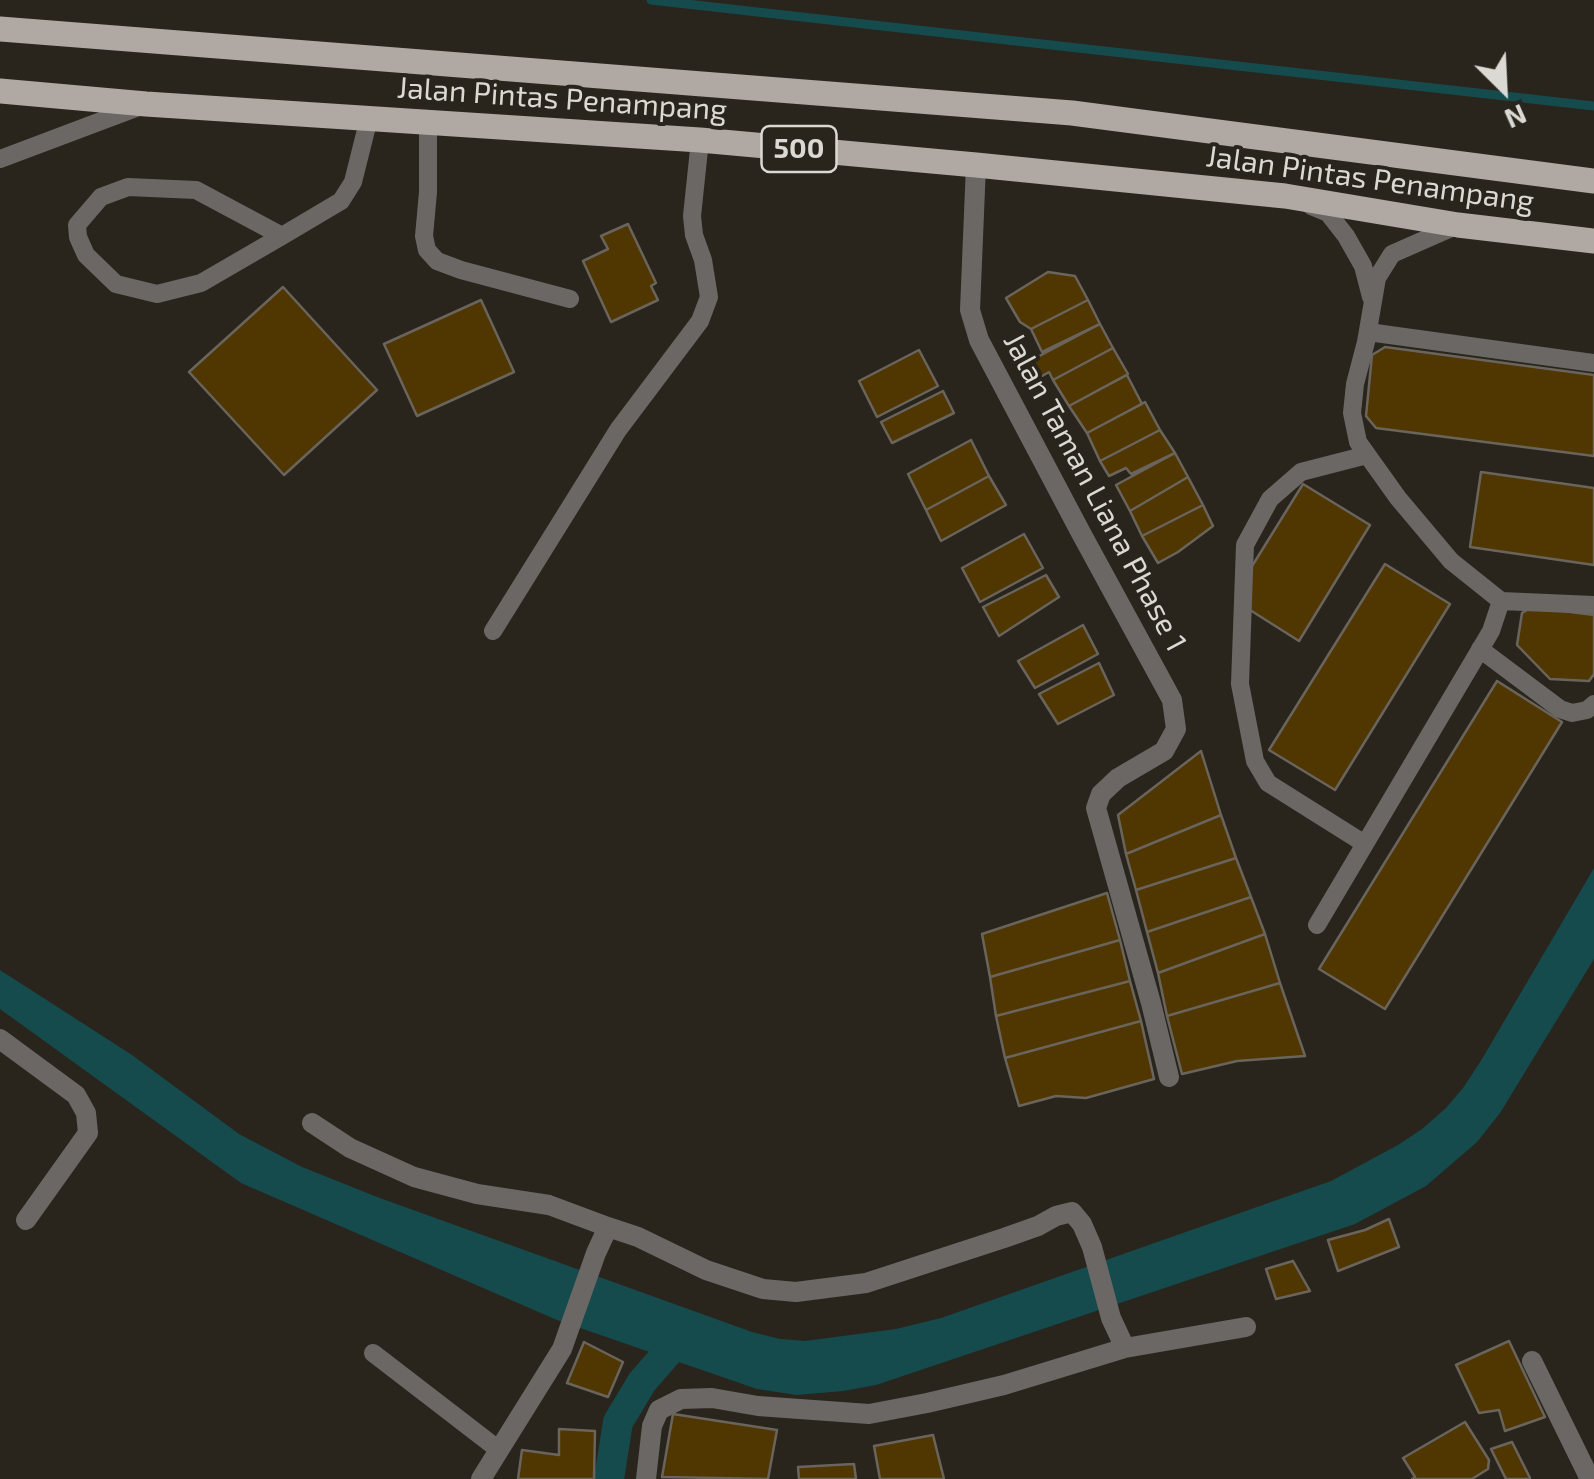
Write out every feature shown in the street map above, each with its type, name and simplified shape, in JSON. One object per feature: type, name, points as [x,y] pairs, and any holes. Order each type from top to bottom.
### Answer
[{"type":"main road","name":"Jalan Pintas Penampang","points":[[0,29],[1072,113],[1594,181]]},
{"type":"main road","name":"Jalan Pintas Penampang","points":[[0,91],[700,140],[976,165],[1285,196],[1458,225],[1594,242]]},
{"type":"street","name":"Jalan Taman Liana Phase 1","points":[[976,165],[970,310],[979,340],[1172,700],[1176,730],[1164,751],[1118,778],[1101,794],[1096,808],[1169,1078]]},
{"type":"street","points":[[0,1039],[76,1095],[86,1113],[88,1132],[26,1220]]},
{"type":"street","points":[[312,1123],[350,1148],[414,1177],[477,1194],[549,1205],[638,1237],[706,1270],[764,1288],[796,1292],[866,1284],[1072,1212],[1092,1247],[1111,1318],[1125,1348]]},
{"type":"street","points":[[482,1479],[562,1349],[608,1227]]},
{"type":"street","points":[[646,1479],[652,1426],[660,1410],[681,1399],[712,1398],[776,1408],[870,1414],[1004,1385],[1125,1348],[1246,1328]]},
{"type":"street","points":[[1532,1361],[1590,1479]]},
{"type":"lane","points":[[0,159],[146,104]]},
{"type":"lane","points":[[282,236],[196,190],[128,187],[101,197],[77,225],[86,255],[116,284],[157,294],[201,283],[282,236],[341,201],[353,182],[369,118]]},
{"type":"lane","points":[[428,122],[424,236],[427,250],[437,261],[461,270],[570,299]]},
{"type":"lane","points":[[493,631],[618,430],[700,322],[709,297],[692,216],[700,140]]},
{"type":"lane","points":[[1285,196],[1328,213],[1362,266],[1373,302]]},
{"type":"lane","points":[[1458,225],[1392,254],[1378,278],[1355,384],[1352,413],[1358,442],[1451,562],[1501,601],[1594,605]]},
{"type":"lane","points":[[1368,332],[1594,364]]},
{"type":"lane","points":[[1365,844],[1268,783],[1255,761],[1240,684],[1245,545],[1270,499],[1302,472],[1367,455]]},
{"type":"lane","points":[[1317,926],[1491,631],[1501,601]]},
{"type":"lane","points":[[1480,649],[1560,710],[1572,713],[1594,704]]},
{"type":"lane","points":[[374,1353],[499,1450]]},
{"type":"water","points":[[1594,868],[1594,959],[1500,1113],[1477,1142],[1426,1186],[1355,1224],[876,1385],[843,1391],[797,1395],[757,1389],[557,1320],[241,1183],[0,1009],[0,970],[132,1055],[239,1134],[302,1167],[752,1332],[805,1341],[896,1329],[941,1318],[1331,1181],[1398,1145],[1446,1108],[1463,1088]]},
{"type":"building","points":[[628,224],[656,283],[651,286],[658,300],[611,322],[583,261],[608,249],[601,236]]},
{"type":"building","points":[[1048,272],[1075,276],[1088,300],[1031,329],[1020,322],[1006,298]]},
{"type":"building","points":[[283,287],[377,390],[284,475],[189,372]]},
{"type":"building","points":[[481,300],[514,372],[417,416],[384,344]]},
{"type":"building","points":[[1088,300],[1100,324],[1042,352],[1031,329]]},
{"type":"building","points":[[1100,324],[1113,348],[1053,380],[1049,372],[1037,379],[1028,362]]},
{"type":"building","points":[[1385,347],[1594,375],[1594,456],[1376,428],[1366,416],[1372,355]]},
{"type":"building","points":[[1113,348],[1128,374],[1069,406],[1053,380]]},
{"type":"building","points":[[919,350],[938,386],[877,417],[859,381]]},
{"type":"building","points":[[1127,375],[1142,404],[1087,433],[1069,406]]},
{"type":"building","points":[[943,391],[954,413],[892,443],[881,422]]},
{"type":"building","points":[[1145,402],[1160,430],[1100,461],[1087,433]]},
{"type":"building","points":[[1160,430],[1175,453],[1131,474],[1126,468],[1109,476],[1100,461]]},
{"type":"building","points":[[971,440],[989,476],[926,510],[908,474]]},
{"type":"building","points":[[1175,453],[1188,477],[1130,511],[1116,485]]},
{"type":"building","points":[[1481,472],[1594,488],[1594,565],[1470,547]]},
{"type":"building","points":[[989,476],[1006,505],[941,541],[926,510]]},
{"type":"building","points":[[1188,477],[1203,505],[1142,536],[1130,511]]},
{"type":"building","points":[[1303,484],[1370,525],[1299,641],[1250,610],[1249,571]]},
{"type":"building","points":[[1203,505],[1213,526],[1158,563],[1142,536]]},
{"type":"building","points":[[1024,534],[1043,568],[980,602],[962,568]]},
{"type":"building","points":[[1385,564],[1450,604],[1335,790],[1269,750]]},
{"type":"building","points":[[1046,575],[1059,597],[999,636],[983,607]]},
{"type":"building","points":[[1532,607],[1594,615],[1594,674],[1589,681],[1550,679],[1517,645],[1522,613]]},
{"type":"building","points":[[1083,625],[1098,654],[1035,688],[1018,661]]},
{"type":"building","points":[[1099,663],[1114,695],[1058,724],[1039,694]]},
{"type":"building","points":[[1497,681],[1562,722],[1385,1009],[1319,969]]},
{"type":"building","points":[[1201,751],[1221,815],[1126,854],[1118,815]]},
{"type":"building","points":[[1221,815],[1236,858],[1136,890],[1126,854]]},
{"type":"building","points":[[1236,858],[1251,897],[1147,932],[1136,890]]},
{"type":"building","points":[[1107,893],[1120,940],[990,977],[982,934]]},
{"type":"building","points":[[1251,897],[1265,934],[1158,973],[1147,932]]},
{"type":"building","points":[[1265,934],[1280,983],[1167,1016],[1158,973]]},
{"type":"building","points":[[1120,940],[1130,981],[996,1016],[990,977]]},
{"type":"building","points":[[1130,981],[1141,1021],[1005,1058],[996,1016]]},
{"type":"building","points":[[1280,983],[1305,1056],[1237,1061],[1182,1074],[1167,1016]]},
{"type":"building","points":[[1141,1021],[1154,1079],[1086,1098],[1056,1096],[1019,1106],[1005,1058]]},
{"type":"building","points":[[1389,1219],[1399,1247],[1338,1271],[1328,1240]]},
{"type":"building","points":[[1293,1261],[1310,1291],[1276,1299],[1266,1269]]},
{"type":"building","points":[[1509,1341],[1545,1417],[1505,1431],[1499,1410],[1479,1413],[1456,1365]]},
{"type":"building","points":[[584,1342],[623,1362],[608,1397],[567,1383]]},
{"type":"building","points":[[673,1414],[777,1430],[768,1479],[662,1477]]},
{"type":"building","points":[[1465,1422],[1489,1460],[1488,1469],[1472,1479],[1412,1479],[1415,1477],[1403,1458]]},
{"type":"building","points":[[559,1429],[595,1431],[594,1479],[518,1479],[522,1450],[559,1455]]},
{"type":"building","points":[[933,1435],[944,1479],[880,1479],[874,1446]]},
{"type":"building","points":[[1512,1442],[1529,1479],[1506,1479],[1491,1449]]},
{"type":"building","points":[[854,1464],[856,1479],[799,1479],[798,1467]]},
{"type":"waterway","points":[[651,0],[1594,106]]},
{"type":"waterway","points":[[609,1479],[618,1422],[642,1382],[682,1336]]}]
